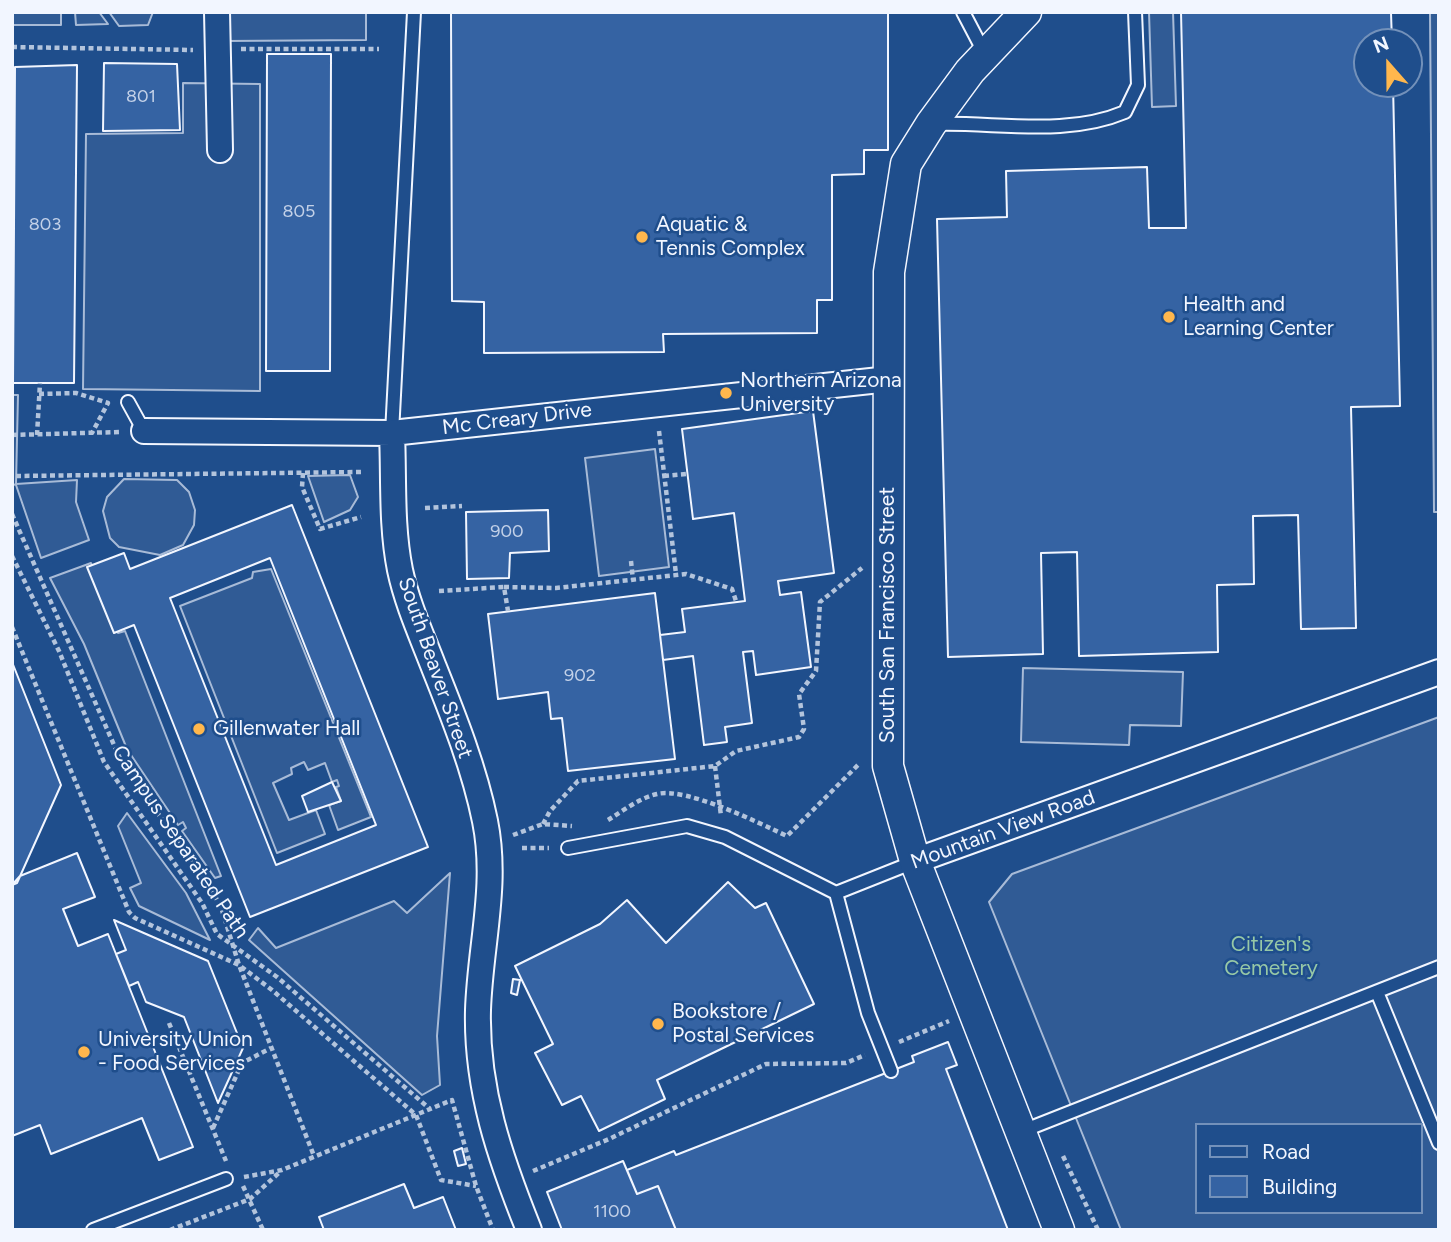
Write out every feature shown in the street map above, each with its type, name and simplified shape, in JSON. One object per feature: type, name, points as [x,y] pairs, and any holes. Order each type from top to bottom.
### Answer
[{"type":"street","points":[[217,12],[220,149]]},
{"type":"street","name":"South San Francisco Street","points":[[1026,12],[985,54],[931,124],[906,164],[889,272],[888,766],[915,862],[1059,1230]]},
{"type":"street","name":"Mc Creary Drive","points":[[144,431],[392,433],[889,379]]},
{"type":"street","name":"South Beaver Street","points":[[392,433],[394,517],[400,571],[463,745],[485,821],[490,876],[478,1007],[478,1052],[495,1143],[529,1230]]},
{"type":"street","name":"Mountain View Road","points":[[915,862],[1439,672]]},
{"type":"lane","name":"South Beaver Street","points":[[392,433],[414,12]]},
{"type":"lane","points":[[963,12],[985,54]]},
{"type":"lane","points":[[931,124],[1077,126],[1101,122],[1125,112],[1138,85],[1135,12]]},
{"type":"lane","points":[[128,402],[144,431]]},
{"type":"lane","points":[[568,848],[687,826],[725,837],[836,894],[868,1013],[891,1071]]},
{"type":"lane","name":"Mountain View Road","points":[[836,894],[915,862]]},
{"type":"lane","points":[[1019,1133],[1439,967]]},
{"type":"lane","points":[[1377,992],[1439,1143]]},
{"type":"lane","points":[[93,1230],[232,1179]]},
{"type":"path","points":[[37,435],[40,383]]},
{"type":"path","points":[[39,394],[76,393],[107,403],[91,433]]},
{"type":"path","points":[[15,435],[144,431]]},
{"type":"path","points":[[659,431],[676,575]]},
{"type":"path","points":[[303,472],[302,487],[320,529],[361,517]]},
{"type":"path","points":[[16,476],[361,472]]},
{"type":"path","points":[[664,476],[688,474]]},
{"type":"path","points":[[425,508],[462,506]]},
{"type":"path","points":[[12,514],[122,763],[211,888],[222,910],[233,945],[277,977],[430,1109]]},
{"type":"path","name":"Campus Separated Path","points":[[12,556],[59,652],[104,762],[202,903],[217,934],[233,945],[314,1156]]},
{"type":"path","points":[[631,561],[633,580]]},
{"type":"path","points":[[543,824],[550,811],[579,781],[715,766],[736,751],[799,737],[804,729],[799,694],[816,671],[821,602],[865,567]]},
{"type":"path","points":[[439,591],[504,587],[556,588],[686,574],[732,589],[736,601]]},
{"type":"path","points":[[504,587],[508,611]]},
{"type":"path","points":[[12,627],[129,912],[135,918],[239,965],[272,990],[416,1115],[441,1181],[476,1186]]},
{"type":"path","points":[[787,836],[860,763]]},
{"type":"path","points":[[715,766],[725,837]]},
{"type":"path","points":[[522,848],[568,848]]},
{"type":"path","points":[[533,1171],[609,1139],[766,1064],[846,1063],[952,1020]]},
{"type":"path","points":[[169,1023],[232,1179],[282,1170],[452,1100],[476,1186],[494,1230]]},
{"type":"path","points":[[212,1129],[242,1063],[271,1048]]},
{"type":"path","points":[[170,1230],[250,1199],[282,1170]]},
{"type":"path","points":[[250,1199],[262,1230]]},
{"type":"shaded area","points":[[12,12],[61,12],[61,25],[12,25]]},
{"type":"shaded area","points":[[75,12],[99,12],[108,24],[76,25]]},
{"type":"shaded area","points":[[109,12],[153,12],[148,25],[119,26]]},
{"type":"shaded area","points":[[225,12],[366,12],[366,40],[225,41]]},
{"type":"shaded area","points":[[1149,12],[1173,12],[1176,106],[1152,107]]},
{"type":"shaded area","points":[[1430,12],[1439,12],[1439,512],[1434,512]]},
{"type":"shaded area","points":[[183,83],[260,84],[260,391],[83,389],[86,134],[183,133]]},
{"type":"shaded area","points":[[12,395],[18,395],[16,484],[77,480],[76,502],[89,540],[41,558],[16,485],[12,484]]},
{"type":"shaded area","points":[[655,449],[669,567],[599,576],[585,458]]},
{"type":"shaded area","points":[[350,475],[358,497],[350,510],[324,522],[308,476]]},
{"type":"shaded area","points":[[124,479],[177,480],[189,492],[195,510],[194,525],[183,545],[160,555],[119,547],[110,538],[103,511],[107,497]]},
{"type":"shaded area","points":[[91,563],[118,633],[125,631],[221,876],[215,878],[182,831],[186,828],[183,822],[178,825],[127,749],[84,644],[50,578]]},
{"type":"shaded area","points":[[271,569],[371,817],[338,830],[329,805],[341,801],[336,787],[339,786],[337,780],[332,782],[325,763],[308,770],[304,762],[291,768],[292,774],[273,783],[289,820],[316,810],[325,834],[277,853],[180,606],[252,578],[253,572]]},
{"type":"shaded area","points":[[1023,668],[1183,672],[1181,726],[1130,725],[1129,745],[1021,742]]},
{"type":"shaded area","name":"Citizen's Cemetery","points":[[1439,717],[1439,1230],[1121,1230],[989,902],[1012,874]]},
{"type":"shaded area","points":[[127,813],[186,893],[210,940],[139,906],[130,888],[141,883],[118,826]]},
{"type":"shaded area","points":[[450,873],[437,1036],[440,1085],[422,1095],[249,940],[258,928],[276,948],[394,901],[407,913]]},
{"type":"building","name":"Aquatic & Tennis Complex","points":[[451,12],[888,12],[888,150],[864,150],[864,174],[832,175],[832,300],[817,300],[817,333],[663,334],[664,352],[484,353],[484,302],[452,301]]},
{"type":"building","name":"Health and Learning Center","points":[[1181,12],[1391,13],[1392,28],[1353,28],[1353,98],[1393,98],[1400,406],[1351,407],[1356,628],[1301,629],[1298,515],[1253,516],[1254,584],[1217,585],[1218,652],[1079,656],[1077,552],[1041,553],[1043,654],[948,657],[937,219],[1007,217],[1006,171],[1147,167],[1149,228],[1186,228]]},
{"type":"building","points":[[267,54],[331,54],[330,371],[266,371]]},
{"type":"building","points":[[104,63],[177,64],[180,130],[103,131]]},
{"type":"building","points":[[77,65],[74,383],[13,383],[15,67]]},
{"type":"building","points":[[813,411],[834,573],[778,581],[780,595],[801,592],[811,667],[756,675],[753,651],[743,652],[752,723],[725,727],[727,742],[704,745],[693,656],[663,660],[660,635],[685,632],[682,609],[745,601],[734,513],[693,519],[682,429]]},
{"type":"building","name":"Gillenwater Hall","points":[[292,505],[428,847],[250,917],[134,625],[114,633],[87,567],[124,553],[130,569]],"holes":[[[270,558],[376,825],[276,865],[170,598]]]},
{"type":"building","points":[[548,510],[549,551],[510,553],[509,578],[467,579],[466,512]]},
{"type":"building","points":[[655,593],[675,759],[568,771],[562,718],[551,719],[548,692],[498,699],[488,614]]},
{"type":"building","points":[[12,662],[61,785],[17,883],[12,885]]},
{"type":"building","points":[[332,782],[341,801],[308,812],[302,796]]},
{"type":"building","name":"University Union - Food Services","points":[[77,853],[95,897],[63,909],[78,946],[108,934],[193,1147],[159,1160],[142,1118],[51,1154],[40,1125],[12,1136],[12,885],[20,876]]},
{"type":"building","name":"Bookstore / Postal Services","points":[[728,882],[755,908],[766,903],[814,1004],[657,1080],[665,1099],[599,1131],[581,1096],[562,1105],[535,1053],[553,1044],[515,966],[600,924],[627,900],[666,943]]},
{"type":"building","points":[[114,920],[208,961],[243,1048],[218,1103],[184,1017],[146,1002],[138,982],[129,986],[116,954],[126,950]]},
{"type":"building","points":[[513,979],[520,980],[517,995],[511,993]]},
{"type":"building","points":[[948,1042],[957,1065],[946,1069],[1008,1230],[676,1230],[658,1186],[637,1194],[627,1170],[674,1151],[676,1155],[914,1062],[912,1056]]},
{"type":"building","points":[[462,1148],[466,1164],[458,1166],[454,1151]]},
{"type":"building","points":[[623,1161],[637,1194],[658,1186],[676,1230],[562,1230],[547,1192]]},
{"type":"building","points":[[404,1184],[414,1208],[443,1197],[456,1230],[324,1230],[319,1217]]},
{"type":"place","name":"Aquatic & Tennis Complex","points":[[642,237]]},
{"type":"place","name":"Health and Learning Center","points":[[1169,317]]},
{"type":"place","name":"Northern Arizona University","points":[[726,393]]},
{"type":"place","name":"Gillenwater Hall","points":[[199,729]]},
{"type":"place","name":"Bookstore / Postal Services","points":[[658,1024]]},
{"type":"place","name":"University Union - Food Services","points":[[84,1052]]}]
